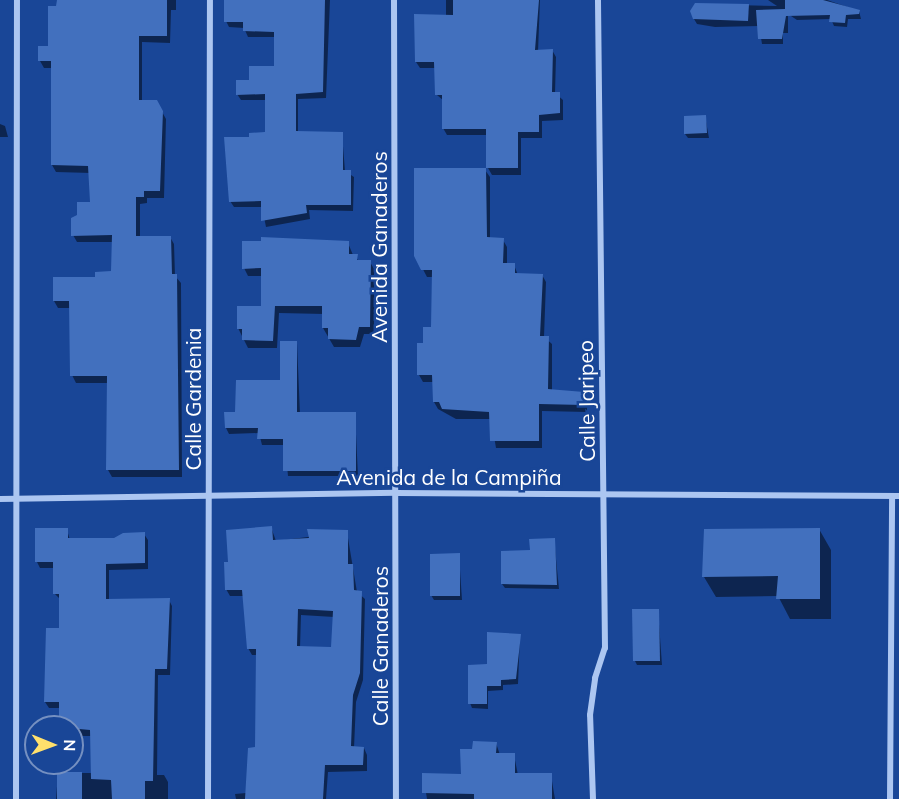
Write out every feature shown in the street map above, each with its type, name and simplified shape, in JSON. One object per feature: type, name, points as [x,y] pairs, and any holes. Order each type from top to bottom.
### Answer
[{"type":"street","points":[[16,799],[14,499],[17,0]]},
{"type":"street","name":"Calle Gardenia","points":[[208,799],[210,0]]},
{"type":"street","name":"Avenida Ganaderos","points":[[394,0],[396,493]]},
{"type":"street","name":"Calle Jaripeo","points":[[593,799],[590,715],[595,678],[605,648],[598,0]]},
{"type":"street","name":"Avenida de la Campiña","points":[[0,499],[396,493],[895,496]]},
{"type":"street","name":"Calle Ganaderos","points":[[396,493],[396,799]]},
{"type":"street","points":[[890,799],[891,544],[895,496]]},
{"type":"street","points":[[891,544],[899,544]]},
{"type":"building","points":[[57,0],[167,0],[167,36],[139,36],[139,100],[157,100],[163,111],[160,191],[144,191],[144,197],[136,197],[136,236],[171,236],[172,274],[177,274],[179,470],[106,470],[107,376],[70,376],[69,301],[53,301],[53,277],[95,277],[95,272],[111,271],[112,235],[71,236],[71,218],[77,215],[77,202],[90,202],[88,166],[51,165],[51,61],[38,61],[38,46],[48,46],[48,6],[56,6]]},
{"type":"building","points":[[224,0],[325,0],[323,92],[296,94],[296,131],[343,132],[343,170],[351,170],[351,205],[306,205],[307,213],[261,221],[261,201],[229,202],[224,137],[249,137],[249,133],[265,132],[265,94],[236,95],[236,80],[249,80],[249,66],[274,66],[274,32],[243,31],[243,22],[224,22]]},
{"type":"building","points":[[453,0],[539,0],[535,50],[553,49],[552,92],[560,92],[560,113],[539,115],[539,132],[518,132],[518,168],[486,168],[486,129],[442,129],[442,95],[435,95],[434,62],[415,62],[414,14],[453,15]]},
{"type":"building","points":[[785,0],[823,0],[860,10],[859,14],[846,15],[845,23],[829,22],[830,15],[786,16],[782,39],[758,39],[756,10],[785,9]]},
{"type":"building","points":[[695,3],[749,4],[748,21],[693,19],[690,11]]},
{"type":"building","points":[[706,115],[707,133],[684,134],[684,116]]},
{"type":"building","points":[[414,168],[486,168],[487,237],[504,238],[503,263],[515,263],[515,273],[543,274],[540,336],[549,336],[548,389],[584,392],[583,405],[539,404],[539,441],[490,441],[489,412],[442,409],[439,402],[433,402],[432,375],[417,375],[417,343],[423,343],[423,327],[431,327],[432,270],[421,270],[414,256]]},
{"type":"building","points":[[261,237],[349,241],[349,254],[358,254],[357,260],[371,260],[370,327],[359,327],[356,340],[328,339],[328,328],[322,328],[322,306],[275,306],[273,341],[242,340],[242,329],[237,329],[237,306],[261,306],[261,268],[242,269],[242,241],[261,241]]},
{"type":"building","points":[[280,341],[297,341],[297,412],[356,412],[356,471],[283,471],[283,439],[257,439],[258,428],[225,428],[224,412],[235,412],[236,380],[280,380]]},
{"type":"building","points":[[272,526],[273,540],[309,538],[307,529],[348,530],[348,564],[353,564],[354,590],[362,591],[360,673],[353,695],[351,746],[364,747],[363,765],[325,765],[323,799],[245,799],[248,748],[255,747],[256,649],[247,649],[242,590],[225,590],[224,562],[228,562],[226,530]],"holes":[[[298,609],[333,611],[331,647],[297,646]]]},
{"type":"building","points":[[35,528],[68,528],[68,538],[114,538],[123,533],[145,532],[145,563],[106,564],[106,599],[170,598],[167,669],[155,669],[153,781],[145,781],[145,799],[112,799],[111,780],[91,779],[90,730],[84,729],[84,715],[59,715],[59,702],[44,702],[46,628],[59,628],[59,594],[53,594],[53,562],[35,562]]},
{"type":"building","points":[[820,528],[820,599],[776,599],[778,576],[702,577],[704,529]]},
{"type":"building","points":[[555,538],[557,585],[501,584],[501,551],[530,550],[529,539]]},
{"type":"building","points":[[460,553],[460,596],[430,596],[430,554]]},
{"type":"building","points":[[632,609],[659,609],[660,661],[633,661]]},
{"type":"building","points":[[487,632],[521,634],[516,679],[501,680],[501,686],[487,686],[487,704],[468,704],[468,665],[487,664]]},
{"type":"building","points":[[473,741],[497,742],[496,753],[515,753],[515,773],[552,773],[552,799],[474,799],[474,794],[422,793],[422,773],[461,774],[460,749],[472,749]]},
{"type":"building","points":[[57,775],[82,775],[82,799],[57,799]]}]
